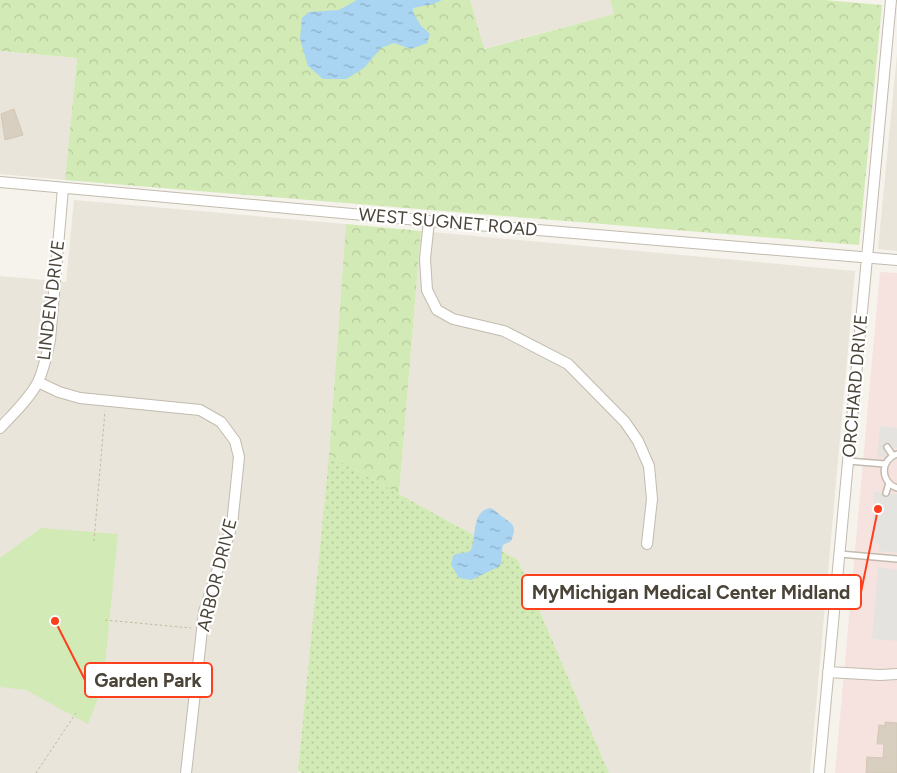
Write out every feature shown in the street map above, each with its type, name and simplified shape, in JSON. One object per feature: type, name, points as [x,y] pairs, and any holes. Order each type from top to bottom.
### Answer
[{"type":"street","name":"ORCHARD DRIVE","points":[[819,773],[891,0]]},
{"type":"street","name":"WEST SUGNET ROAD","points":[[0,182],[428,221],[897,260]]},
{"type":"street","name":"LINDEN DRIVE","points":[[0,428],[27,398],[38,382],[45,362],[50,340],[63,188]]},
{"type":"street","points":[[428,221],[425,259],[427,290],[437,310],[453,318],[504,331],[568,364],[625,422],[638,441],[648,466],[652,499],[647,544]]},
{"type":"street","name":"ARBOR DRIVE","points":[[38,382],[73,396],[200,410],[221,422],[235,441],[239,457],[232,525],[204,612],[186,773]]},
{"type":"street","points":[[828,672],[897,674]]},
{"type":"lane","points":[[886,493],[888,483],[884,474],[885,464],[895,455],[887,447]]},
{"type":"lane","points":[[848,461],[885,464]]},
{"type":"lane","points":[[888,483],[897,488]]},
{"type":"lane","points":[[839,554],[897,559]]},
{"type":"path","points":[[94,541],[106,401]]},
{"type":"path","points":[[105,620],[202,628]]},
{"type":"path","points":[[36,773],[76,713]]},
{"type":"shaded area","points":[[470,0],[610,0],[614,14],[483,49]]},
{"type":"shaded area","points":[[0,51],[77,58],[65,180],[0,174]]},
{"type":"shaded area","points":[[897,54],[897,251],[878,249]]},
{"type":"shaded area","points":[[74,200],[346,224],[329,455],[298,773],[0,773],[0,276],[66,282]]},
{"type":"shaded area","points":[[421,231],[855,271],[810,773],[609,773],[518,560],[399,494]]},
{"type":"shaded area","points":[[880,272],[897,273],[897,773],[835,773]]},
{"type":"shaded area","points":[[880,426],[897,428],[897,448],[887,447],[886,458],[877,457]]},
{"type":"shaded area","points":[[874,492],[897,494],[897,553],[879,551],[879,544],[872,543]]},
{"type":"shaded area","points":[[878,567],[897,570],[897,641],[872,639]]},
{"type":"green space","points":[[0,0],[470,0],[484,49],[614,14],[610,0],[824,0],[882,5],[859,245],[65,180],[77,58],[0,51]]},
{"type":"green space","points":[[346,224],[421,231],[399,494],[329,455]]},
{"type":"green space","points":[[329,455],[518,560],[609,773],[302,773],[298,771]]},
{"type":"green space","points":[[41,528],[118,534],[103,685],[88,724],[26,690],[0,687],[0,558]]},
{"type":"water","points":[[357,0],[442,0],[413,8],[413,12],[421,26],[430,34],[427,43],[411,49],[394,43],[381,48],[364,68],[346,79],[323,79],[308,66],[300,39],[302,18],[309,12],[339,10]]},
{"type":"water","points":[[490,508],[511,523],[514,528],[511,541],[503,545],[500,566],[471,580],[459,578],[451,565],[453,556],[471,550],[477,519],[484,510]]},
{"type":"building","points":[[14,109],[23,135],[5,140],[1,114]]},
{"type":"building","points":[[885,722],[897,723],[897,773],[866,773],[867,757],[883,758],[884,744],[877,744],[879,725],[885,726]]},
{"type":"place","name":"MyMichigan Medical Center Midland","points":[[878,509]]},
{"type":"place","name":"Garden Park","points":[[55,621]]}]
